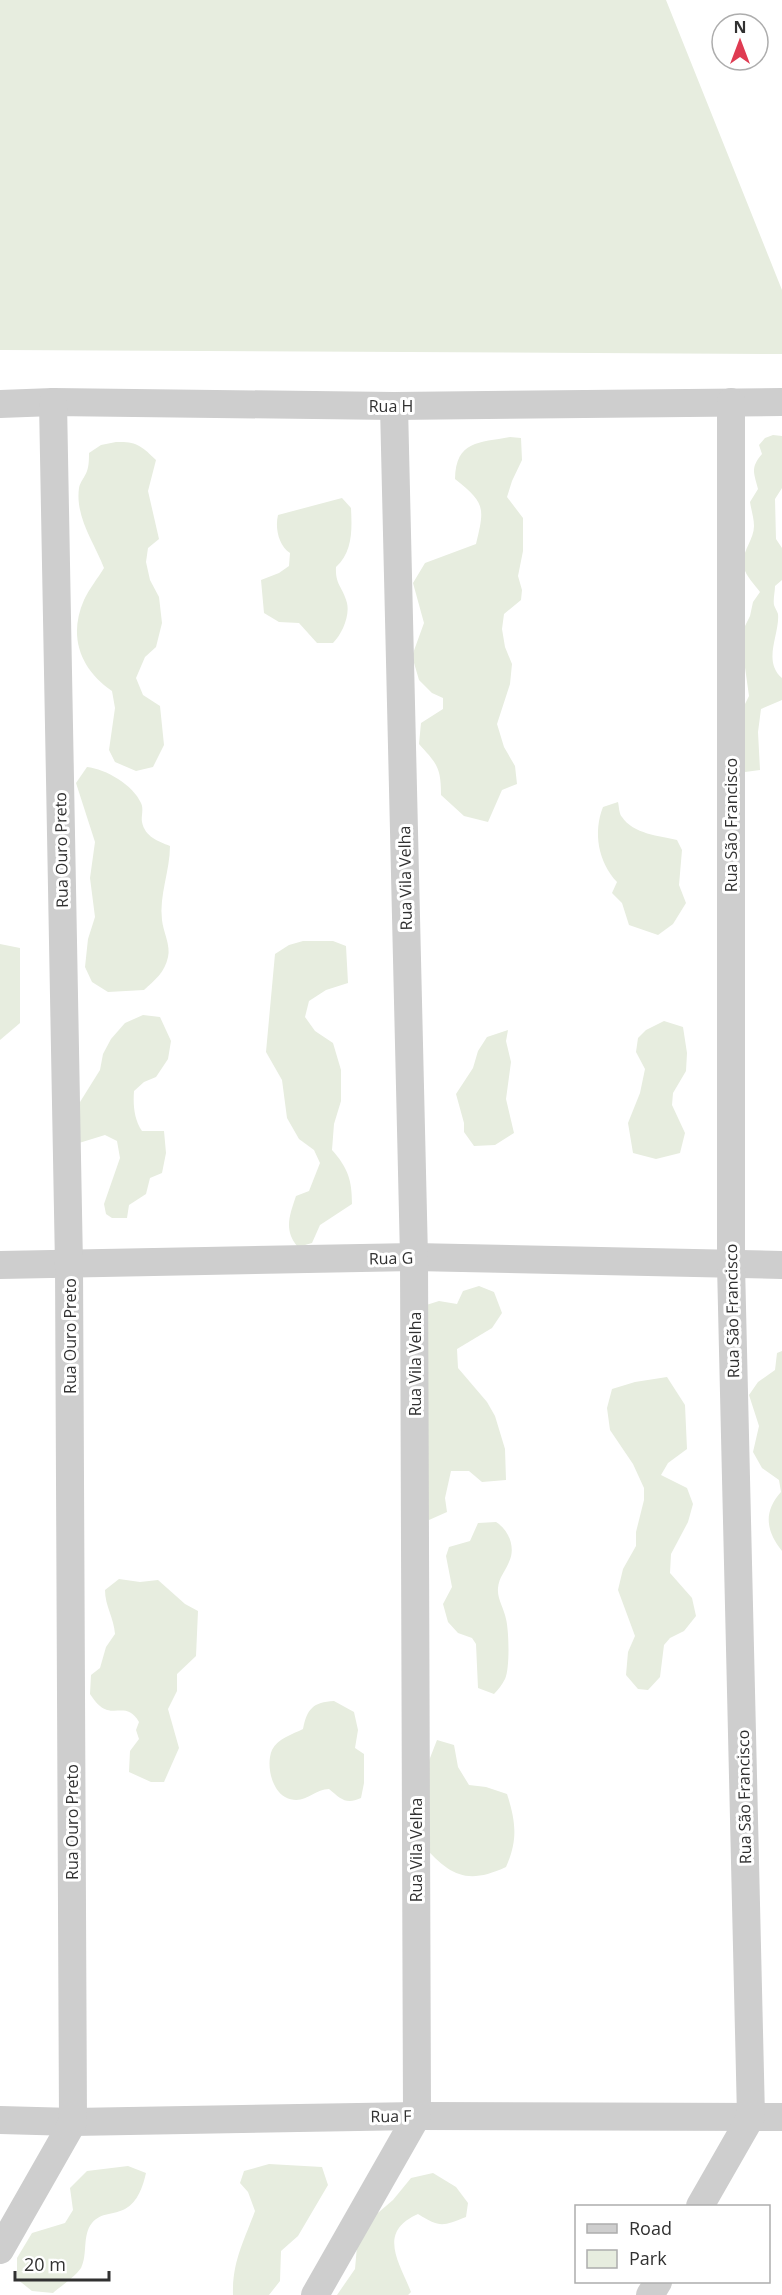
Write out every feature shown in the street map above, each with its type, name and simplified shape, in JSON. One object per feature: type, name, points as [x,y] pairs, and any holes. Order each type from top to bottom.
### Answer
[{"type":"street","name":"Rua H","points":[[0,404],[53,402],[394,406],[782,402]]},
{"type":"street","name":"Rua Ouro Preto","points":[[0,2250],[73,2122],[69,1264],[53,402]]},
{"type":"street","name":"Rua São Francisco","points":[[731,402],[731,1264],[751,2116]]},
{"type":"street","name":"Rua Vila Velha","points":[[315,2295],[417,2116],[414,1257],[394,406]]},
{"type":"street","name":"Rua G","points":[[0,1265],[414,1257],[782,1265]]},
{"type":"street","name":"Rua F","points":[[0,2120],[73,2122],[417,2116],[782,2117]]},
{"type":"street","points":[[701,2205],[751,2116]]},
{"type":"green space","points":[[0,0],[666,0],[782,290],[782,354],[0,350]]},
{"type":"green space","points":[[773,435],[782,436],[782,488],[775,499],[776,539],[782,548],[782,580],[775,586],[774,606],[778,614],[778,622],[772,656],[776,671],[782,678],[782,700],[761,709],[758,732],[760,770],[745,772],[741,712],[749,696],[742,646],[744,628],[753,602],[760,592],[747,574],[743,562],[754,526],[750,502],[758,489],[754,471],[762,454],[759,445],[765,438]]},
{"type":"green space","points":[[510,437],[521,438],[522,460],[507,497],[523,518],[523,551],[518,576],[522,590],[521,600],[504,614],[502,629],[505,647],[512,664],[510,684],[497,724],[504,747],[515,766],[517,784],[502,790],[488,822],[464,816],[441,795],[437,766],[419,744],[421,723],[443,709],[443,698],[432,693],[419,680],[412,656],[424,623],[413,583],[425,563],[476,544],[481,522],[480,507],[472,494],[455,479],[456,466],[465,450],[471,446]]},
{"type":"green space","points":[[116,442],[138,445],[156,460],[148,491],[159,539],[148,548],[146,562],[150,580],[159,597],[162,623],[156,647],[145,657],[136,678],[143,695],[160,706],[164,745],[153,767],[136,771],[115,762],[109,750],[115,708],[112,691],[92,673],[80,651],[77,639],[79,613],[84,600],[104,568],[86,529],[80,509],[79,488],[88,469],[89,453],[101,445]]},
{"type":"green space","points":[[342,498],[351,508],[351,532],[346,554],[336,567],[336,573],[348,608],[342,630],[333,643],[317,643],[299,623],[279,622],[264,613],[261,580],[289,566],[290,553],[278,536],[278,515]]},
{"type":"green space","points":[[87,767],[118,779],[132,790],[142,805],[142,822],[146,831],[153,838],[170,846],[161,911],[168,957],[162,971],[144,990],[108,992],[92,982],[85,967],[88,939],[95,917],[90,878],[95,842],[76,783]]},
{"type":"green space","points":[[618,802],[620,814],[627,823],[640,831],[677,840],[682,850],[679,885],[686,903],[673,924],[658,935],[629,925],[622,903],[612,893],[617,882],[605,865],[599,846],[598,826],[603,807]]},
{"type":"green space","points":[[303,941],[333,941],[346,946],[348,983],[326,990],[309,1001],[305,1017],[315,1031],[333,1043],[341,1070],[341,1101],[334,1124],[332,1150],[348,1175],[352,1204],[320,1225],[312,1243],[298,1247],[289,1229],[292,1209],[296,1196],[309,1191],[320,1163],[314,1150],[299,1139],[287,1118],[282,1080],[266,1052],[275,954],[289,945]]},
{"type":"green space","points":[[0,944],[20,948],[20,1023],[0,1040]]},
{"type":"green space","points":[[143,1015],[160,1017],[171,1041],[168,1059],[156,1077],[144,1082],[134,1091],[135,1112],[142,1131],[164,1131],[166,1153],[162,1173],[150,1178],[146,1194],[129,1205],[127,1218],[112,1218],[106,1214],[104,1204],[120,1158],[117,1141],[105,1135],[79,1143],[75,1110],[100,1070],[103,1054],[111,1039],[125,1023]]},
{"type":"green space","points":[[664,1021],[683,1027],[687,1053],[686,1071],[673,1093],[672,1105],[685,1133],[680,1153],[656,1159],[633,1153],[628,1123],[640,1093],[645,1069],[636,1052],[638,1038],[646,1030]]},
{"type":"green space","points":[[508,1030],[506,1041],[511,1062],[506,1099],[514,1133],[495,1145],[474,1146],[464,1132],[464,1123],[456,1094],[473,1068],[478,1051],[487,1037]]},
{"type":"green space","points":[[479,1286],[494,1292],[502,1313],[492,1328],[457,1349],[458,1368],[487,1402],[495,1416],[505,1449],[506,1480],[482,1482],[469,1471],[451,1471],[445,1498],[447,1512],[429,1520],[420,1513],[420,1307],[439,1301],[457,1304],[463,1291]]},
{"type":"green space","points":[[782,1351],[782,1551],[773,1536],[769,1522],[771,1507],[781,1492],[779,1480],[762,1468],[753,1452],[759,1426],[749,1395],[758,1382],[775,1370],[777,1353]]},
{"type":"green space","points":[[667,1377],[685,1405],[687,1449],[668,1463],[661,1475],[687,1488],[693,1504],[688,1522],[671,1554],[670,1573],[692,1598],[696,1616],[684,1631],[670,1638],[664,1645],[660,1677],[648,1690],[638,1689],[626,1675],[628,1652],[635,1636],[618,1590],[623,1569],[636,1546],[636,1532],[644,1500],[644,1488],[633,1464],[610,1430],[607,1408],[612,1389],[635,1382]]},
{"type":"green space","points":[[496,1522],[508,1534],[512,1551],[498,1588],[507,1625],[508,1667],[505,1679],[494,1694],[478,1688],[476,1644],[472,1638],[458,1633],[448,1622],[443,1604],[452,1587],[446,1556],[449,1547],[470,1541],[478,1523]]},
{"type":"green space","points":[[119,1579],[140,1582],[158,1580],[185,1604],[198,1611],[196,1656],[177,1674],[177,1691],[168,1709],[179,1748],[164,1782],[151,1782],[129,1772],[130,1751],[139,1739],[136,1730],[139,1722],[130,1712],[105,1709],[90,1694],[91,1675],[100,1668],[106,1647],[115,1634],[105,1590]]},
{"type":"green space","points":[[334,1701],[354,1712],[358,1730],[355,1748],[364,1754],[364,1783],[361,1798],[347,1801],[329,1789],[298,1800],[285,1797],[276,1788],[271,1776],[270,1756],[274,1746],[303,1729],[309,1712],[316,1705]]},
{"type":"green space","points":[[437,1740],[454,1745],[458,1767],[469,1785],[486,1787],[507,1794],[512,1813],[514,1839],[506,1867],[480,1876],[460,1874],[441,1864],[422,1844],[423,1776]]},
{"type":"green space","points":[[269,2164],[322,2167],[328,2185],[298,2236],[281,2251],[280,2281],[269,2295],[233,2295],[234,2272],[255,2211],[248,2192],[240,2183],[244,2171]]},
{"type":"green space","points":[[128,2166],[146,2173],[139,2193],[130,2206],[121,2211],[103,2215],[92,2223],[87,2233],[83,2263],[75,2275],[53,2293],[32,2291],[17,2279],[17,2258],[32,2233],[65,2223],[73,2210],[70,2188],[87,2171]]},
{"type":"green space","points":[[433,2173],[456,2187],[468,2203],[466,2217],[442,2224],[432,2222],[418,2214],[405,2221],[398,2230],[395,2239],[397,2259],[411,2292],[408,2295],[337,2295],[355,2269],[359,2223],[379,2212],[393,2200],[411,2178]]}]
